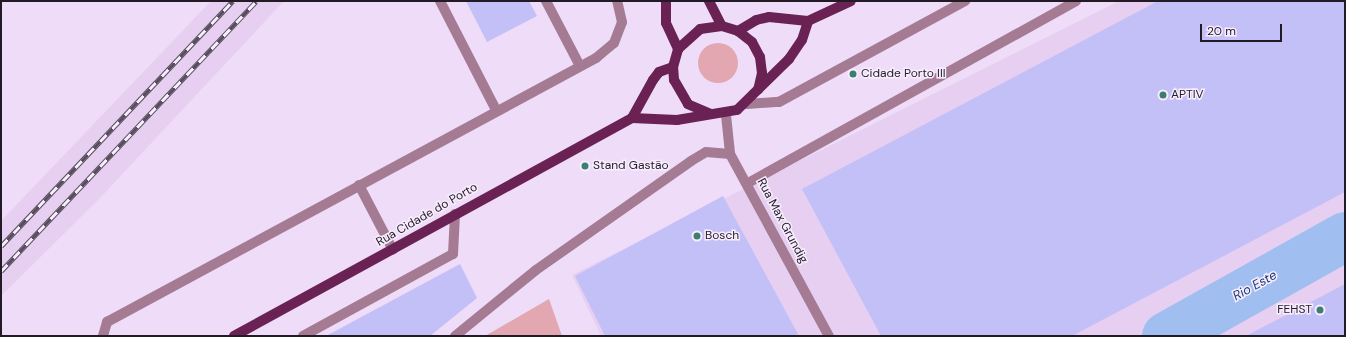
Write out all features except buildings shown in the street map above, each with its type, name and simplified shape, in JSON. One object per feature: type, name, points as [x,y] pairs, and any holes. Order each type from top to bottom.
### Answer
[{"type":"main road","points":[[666,1],[666,23],[678,49]]},
{"type":"main road","points":[[709,1],[722,26]]},
{"type":"main road","points":[[738,31],[756,20],[769,17],[808,21],[839,3],[851,1]]},
{"type":"main road","points":[[673,67],[659,72],[632,118],[676,120],[713,115],[726,115],[747,104],[758,90],[789,59],[802,40],[808,21]]},
{"type":"main road","points":[[713,115],[688,104],[679,93],[673,67],[678,49],[700,29],[722,26],[738,31],[752,42],[760,57],[762,73],[758,90]]},
{"type":"main road","name":"Rua Cidade do Porto","points":[[234,336],[632,118]]},
{"type":"street","points":[[440,1],[496,110]]},
{"type":"street","points":[[546,1],[580,66]]},
{"type":"street","points":[[102,335],[107,322],[496,110],[580,66],[614,43],[622,22],[617,1]]},
{"type":"street","points":[[747,104],[779,102],[965,1]]},
{"type":"street","points":[[748,183],[1076,1]]},
{"type":"street","name":"Rua Max Grundig","points":[[726,115],[730,154],[748,183],[829,336]]},
{"type":"street","points":[[455,336],[536,270],[691,161],[706,152],[730,154]]},
{"type":"street","points":[[359,185],[393,250]]},
{"type":"street","points":[[303,336],[453,254],[455,214]]},
{"type":"shaded area","points":[[211,1],[284,1],[99,199],[1,296],[1,221]]},
{"type":"shaded area","name":"APTIV","points":[[1119,1],[1345,1],[1345,336],[601,336],[572,275]]},
{"type":"shaded area","points":[[722,43],[729,46],[735,52],[738,63],[737,71],[729,80],[722,83],[714,83],[707,80],[699,71],[698,59],[701,52],[710,44]]},
{"type":"shaded area","points":[[549,299],[562,336],[485,336]]},
{"type":"waterway","name":"Rio Este","points":[[1166,336],[1345,236]]},
{"type":"railway","points":[[1,246],[233,1]]},
{"type":"railway","points":[[1,271],[256,1]]},
{"type":"place","name":"Cidade Porto III","points":[[853,74]]},
{"type":"place","name":"APTIV","points":[[1163,95]]},
{"type":"place","name":"Stand Gastāo","points":[[585,166]]},
{"type":"place","name":"Bosch","points":[[697,236]]},
{"type":"place","name":"FEHST","points":[[1320,310]]}]
